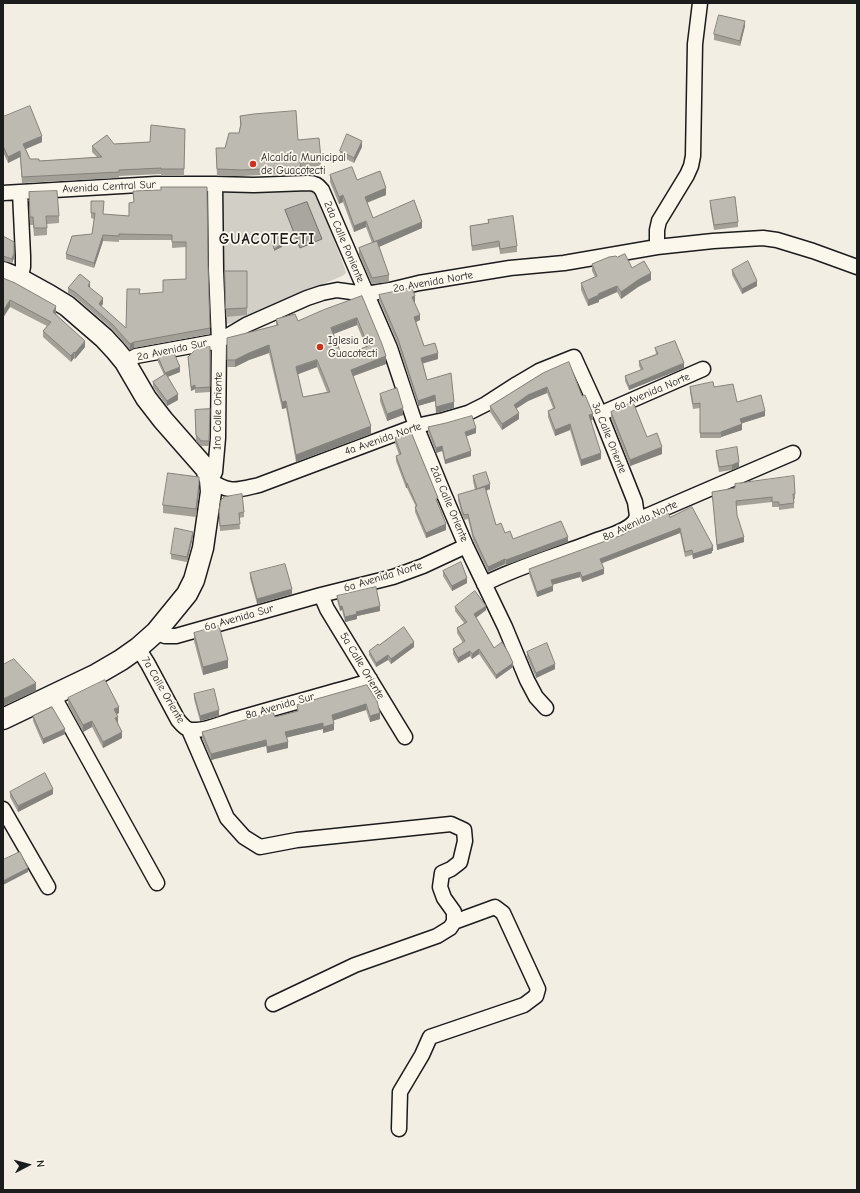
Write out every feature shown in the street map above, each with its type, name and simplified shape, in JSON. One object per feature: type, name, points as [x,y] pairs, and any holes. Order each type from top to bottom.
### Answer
[{"type":"street","points":[[657,247],[657,230],[660,221],[687,175],[693,156],[695,44],[700,3]]},
{"type":"street","name":"Avenida Central Sur","points":[[3,193],[156,184],[254,185],[314,183],[322,190]]},
{"type":"street","name":"1ra Calle Oriente","points":[[210,480],[215,472],[218,438],[219,341],[215,184]]},
{"type":"street","name":"2da Calle Poniente","points":[[322,190],[366,294]]},
{"type":"street","points":[[3,719],[97,674],[122,660],[156,632],[187,594],[194,580],[203,548],[211,492],[210,480],[206,469],[163,420],[146,398],[125,362],[104,338],[67,306],[11,276],[23,267],[20,192]]},
{"type":"street","name":"2a Avenida Norte","points":[[219,341],[246,325],[307,298],[322,293],[337,290],[366,294],[390,290],[419,282],[447,279],[510,268],[564,263],[657,247],[713,241],[763,238],[776,240],[857,267]]},
{"type":"street","name":"2da Calle Oriente","points":[[366,294],[390,348],[416,426],[466,546],[505,627],[527,680],[536,697],[546,708]]},
{"type":"street","name":"2a Avenida Sur","points":[[125,362],[136,356],[219,341]]},
{"type":"street","name":"4a Avenida Norte","points":[[210,480],[220,487],[228,490],[259,485],[416,426],[468,413],[486,404],[539,371],[574,357]]},
{"type":"street","name":"3a Calle Oriente","points":[[574,357],[600,414],[635,502],[637,516],[635,521]]},
{"type":"street","name":"6a Avenida Norte","points":[[600,414],[704,369]]},
{"type":"street","name":"8a Avenida Norte","points":[[484,584],[512,571],[570,551],[621,531],[632,526],[635,521],[793,453]]},
{"type":"street","name":"6a Avenida Norte","points":[[321,595],[393,577],[423,566],[466,546]]},
{"type":"street","name":"6a Avenida Sur","points":[[156,632],[166,636],[176,636],[321,595]]},
{"type":"street","name":"5a Calle Oriente","points":[[321,595],[327,609],[405,737]]},
{"type":"street","name":"7a Calle Oriente","points":[[138,648],[178,720],[189,730]]},
{"type":"street","name":"8a Avenida Sur","points":[[189,730],[202,730],[233,719],[364,683],[370,679]]},
{"type":"street","points":[[53,695],[157,883]]},
{"type":"street","points":[[189,730],[226,818],[244,837],[260,847],[297,840],[451,824],[464,830],[465,841],[460,862],[451,869],[442,873],[440,887],[444,898],[454,912],[454,922],[450,928],[437,936],[355,965],[273,1004]]},
{"type":"street","points":[[3,809],[48,887]]},
{"type":"street","points":[[399,1129],[400,1092],[422,1055],[430,1037],[524,1006],[536,996],[538,989],[503,913],[495,907],[454,922]]},
{"type":"shaded area","points":[[311,189],[317,193],[346,273],[232,323],[225,323],[221,194],[223,190]]},
{"type":"shaded area","points":[[307,202],[322,239],[300,248],[285,210]]},
{"type":"building","points":[[719,15],[745,21],[740,41],[714,34]]},
{"type":"building","points":[[30,106],[42,136],[23,144],[30,159],[39,159],[39,161],[102,157],[92,146],[107,135],[114,144],[150,142],[151,125],[185,129],[184,169],[161,168],[119,170],[119,172],[22,177],[20,151],[8,157],[3,146],[3,117]]},
{"type":"building","points":[[296,111],[298,140],[319,138],[321,159],[300,162],[301,167],[242,170],[217,169],[216,148],[225,148],[229,133],[239,133],[241,124],[240,116]]},
{"type":"building","points":[[347,134],[362,141],[354,158],[340,151]]},
{"type":"building","points":[[352,167],[357,180],[380,171],[386,188],[365,197],[373,218],[414,200],[422,222],[374,242],[366,221],[354,226],[343,195],[339,197],[330,175]]},
{"type":"building","points":[[161,187],[207,187],[210,328],[130,344],[112,324],[75,292],[68,288],[80,274],[90,282],[88,286],[103,298],[99,304],[126,328],[127,289],[140,289],[139,294],[163,292],[163,280],[186,279],[186,242],[172,242],[172,235],[103,235],[94,263],[66,254],[72,236],[92,234],[95,213],[91,213],[91,201],[104,201],[103,214],[129,216],[129,203],[134,202],[133,191],[161,190]]},
{"type":"building","points":[[57,191],[59,216],[46,216],[47,228],[34,228],[33,217],[30,217],[29,192]]},
{"type":"building","points":[[735,197],[738,222],[714,225],[710,201]]},
{"type":"building","points":[[513,216],[517,246],[500,249],[499,241],[472,246],[470,226],[489,223],[488,220]]},
{"type":"building","points":[[284,232],[282,244],[274,249],[272,241]]},
{"type":"building","points":[[3,236],[14,242],[14,253],[12,259],[3,256]]},
{"type":"building","points":[[377,241],[389,275],[372,278],[359,248]]},
{"type":"building","points":[[625,254],[632,268],[644,261],[651,273],[621,292],[617,286],[588,300],[581,283],[597,276],[592,264],[609,257],[617,257]]},
{"type":"building","points":[[748,261],[757,281],[742,289],[732,270]]},
{"type":"building","points":[[225,271],[247,271],[247,308],[226,309]]},
{"type":"building","points":[[3,278],[56,306],[53,312],[85,341],[75,353],[74,352],[71,356],[43,331],[51,322],[10,300],[3,311]]},
{"type":"building","points":[[412,288],[415,296],[412,297],[420,315],[414,317],[424,346],[435,343],[438,353],[421,358],[427,380],[451,373],[454,402],[436,407],[435,395],[418,401],[398,339],[379,295]]},
{"type":"building","points":[[362,296],[386,356],[351,370],[371,426],[296,455],[286,401],[282,402],[269,345],[235,360],[227,360],[227,338],[278,325],[276,319],[295,314],[298,321]],"holes":[[[357,318],[368,346],[342,356],[331,328]],[[317,360],[330,392],[303,397],[296,367]]]},
{"type":"building","points":[[675,341],[684,363],[629,386],[625,376],[643,369],[639,361],[658,354],[655,348]]},
{"type":"building","points":[[210,347],[210,387],[195,388],[195,385],[191,387],[188,357],[196,349]]},
{"type":"building","points":[[174,353],[180,367],[165,373],[158,357]]},
{"type":"building","points":[[569,362],[582,396],[585,395],[593,414],[589,415],[601,453],[581,460],[570,424],[555,430],[548,411],[555,408],[547,387],[528,395],[514,405],[519,413],[502,424],[490,406],[543,373]]},
{"type":"building","points":[[166,374],[178,394],[167,401],[153,382]]},
{"type":"building","points":[[713,382],[714,387],[733,384],[737,402],[761,395],[765,411],[740,419],[742,424],[721,433],[700,433],[700,403],[693,404],[690,387]]},
{"type":"building","points":[[397,388],[403,408],[387,414],[380,394]]},
{"type":"building","points":[[633,402],[647,437],[657,433],[662,447],[630,460],[611,412]]},
{"type":"building","points":[[210,409],[209,441],[201,441],[196,435],[195,410]]},
{"type":"building","points":[[472,416],[476,428],[465,432],[471,451],[445,460],[442,446],[436,448],[428,427]]},
{"type":"building","points":[[411,432],[438,498],[436,499],[446,524],[426,533],[415,507],[417,506],[406,483],[396,456],[401,454],[395,438]]},
{"type":"building","points":[[737,447],[739,462],[732,465],[719,467],[716,451]]},
{"type":"building","points":[[486,472],[490,484],[477,489],[473,476]]},
{"type":"building","points":[[168,473],[199,477],[196,509],[163,505]]},
{"type":"building","points":[[794,476],[794,503],[779,505],[779,502],[772,502],[772,497],[736,501],[737,515],[744,537],[717,545],[712,492],[735,488],[735,484]]},
{"type":"building","points":[[485,487],[496,525],[501,523],[505,533],[510,531],[513,539],[561,521],[568,537],[506,560],[505,559],[488,567],[473,535],[468,514],[464,515],[458,495]]},
{"type":"building","points":[[242,494],[244,512],[239,513],[240,524],[220,526],[219,511],[221,500],[224,497]]},
{"type":"building","points":[[692,507],[713,546],[712,548],[693,554],[692,550],[685,552],[680,528],[600,559],[604,569],[582,577],[580,572],[551,580],[553,586],[537,592],[529,569],[622,535],[648,522],[647,520],[668,512],[670,517]]},
{"type":"building","points":[[175,528],[193,532],[187,557],[171,554]]},
{"type":"building","points":[[461,562],[467,578],[452,586],[443,571]]},
{"type":"building","points":[[285,564],[292,589],[257,599],[250,573]]},
{"type":"building","points":[[376,587],[380,606],[356,612],[357,614],[345,617],[337,596]]},
{"type":"building","points":[[475,591],[486,606],[474,614],[494,648],[502,642],[513,663],[496,675],[479,649],[472,654],[470,651],[458,658],[453,649],[465,641],[457,628],[467,622],[455,607]]},
{"type":"building","points":[[219,626],[228,660],[203,667],[194,633]]},
{"type":"building","points":[[404,627],[414,642],[391,659],[388,655],[376,663],[369,651]]},
{"type":"building","points":[[547,643],[555,664],[536,673],[527,652]]},
{"type":"building","points":[[14,659],[36,683],[3,699],[3,665]]},
{"type":"building","points":[[105,680],[119,707],[114,709],[118,717],[115,718],[122,732],[103,742],[92,721],[83,725],[68,698]]},
{"type":"building","points":[[367,685],[377,701],[380,713],[370,716],[366,704],[332,715],[334,724],[323,727],[323,723],[285,732],[288,742],[267,747],[266,740],[211,754],[202,732],[273,712],[275,717],[298,711],[297,705]]},
{"type":"building","points":[[214,689],[219,710],[200,716],[194,694]]},
{"type":"building","points":[[52,707],[65,729],[43,739],[33,716]]},
{"type":"building","points":[[45,773],[53,789],[18,806],[10,792]]},
{"type":"building","points":[[20,852],[28,868],[3,881],[3,860]]},
{"type":"place","name":"Alcaldía Municipal de Guacotecti","points":[[253,164]]},
{"type":"place","name":"Iglesia de Guacotecti","points":[[320,347]]},
{"type":"district","name":"GUACOTECTI","points":[[267,240]]}]
